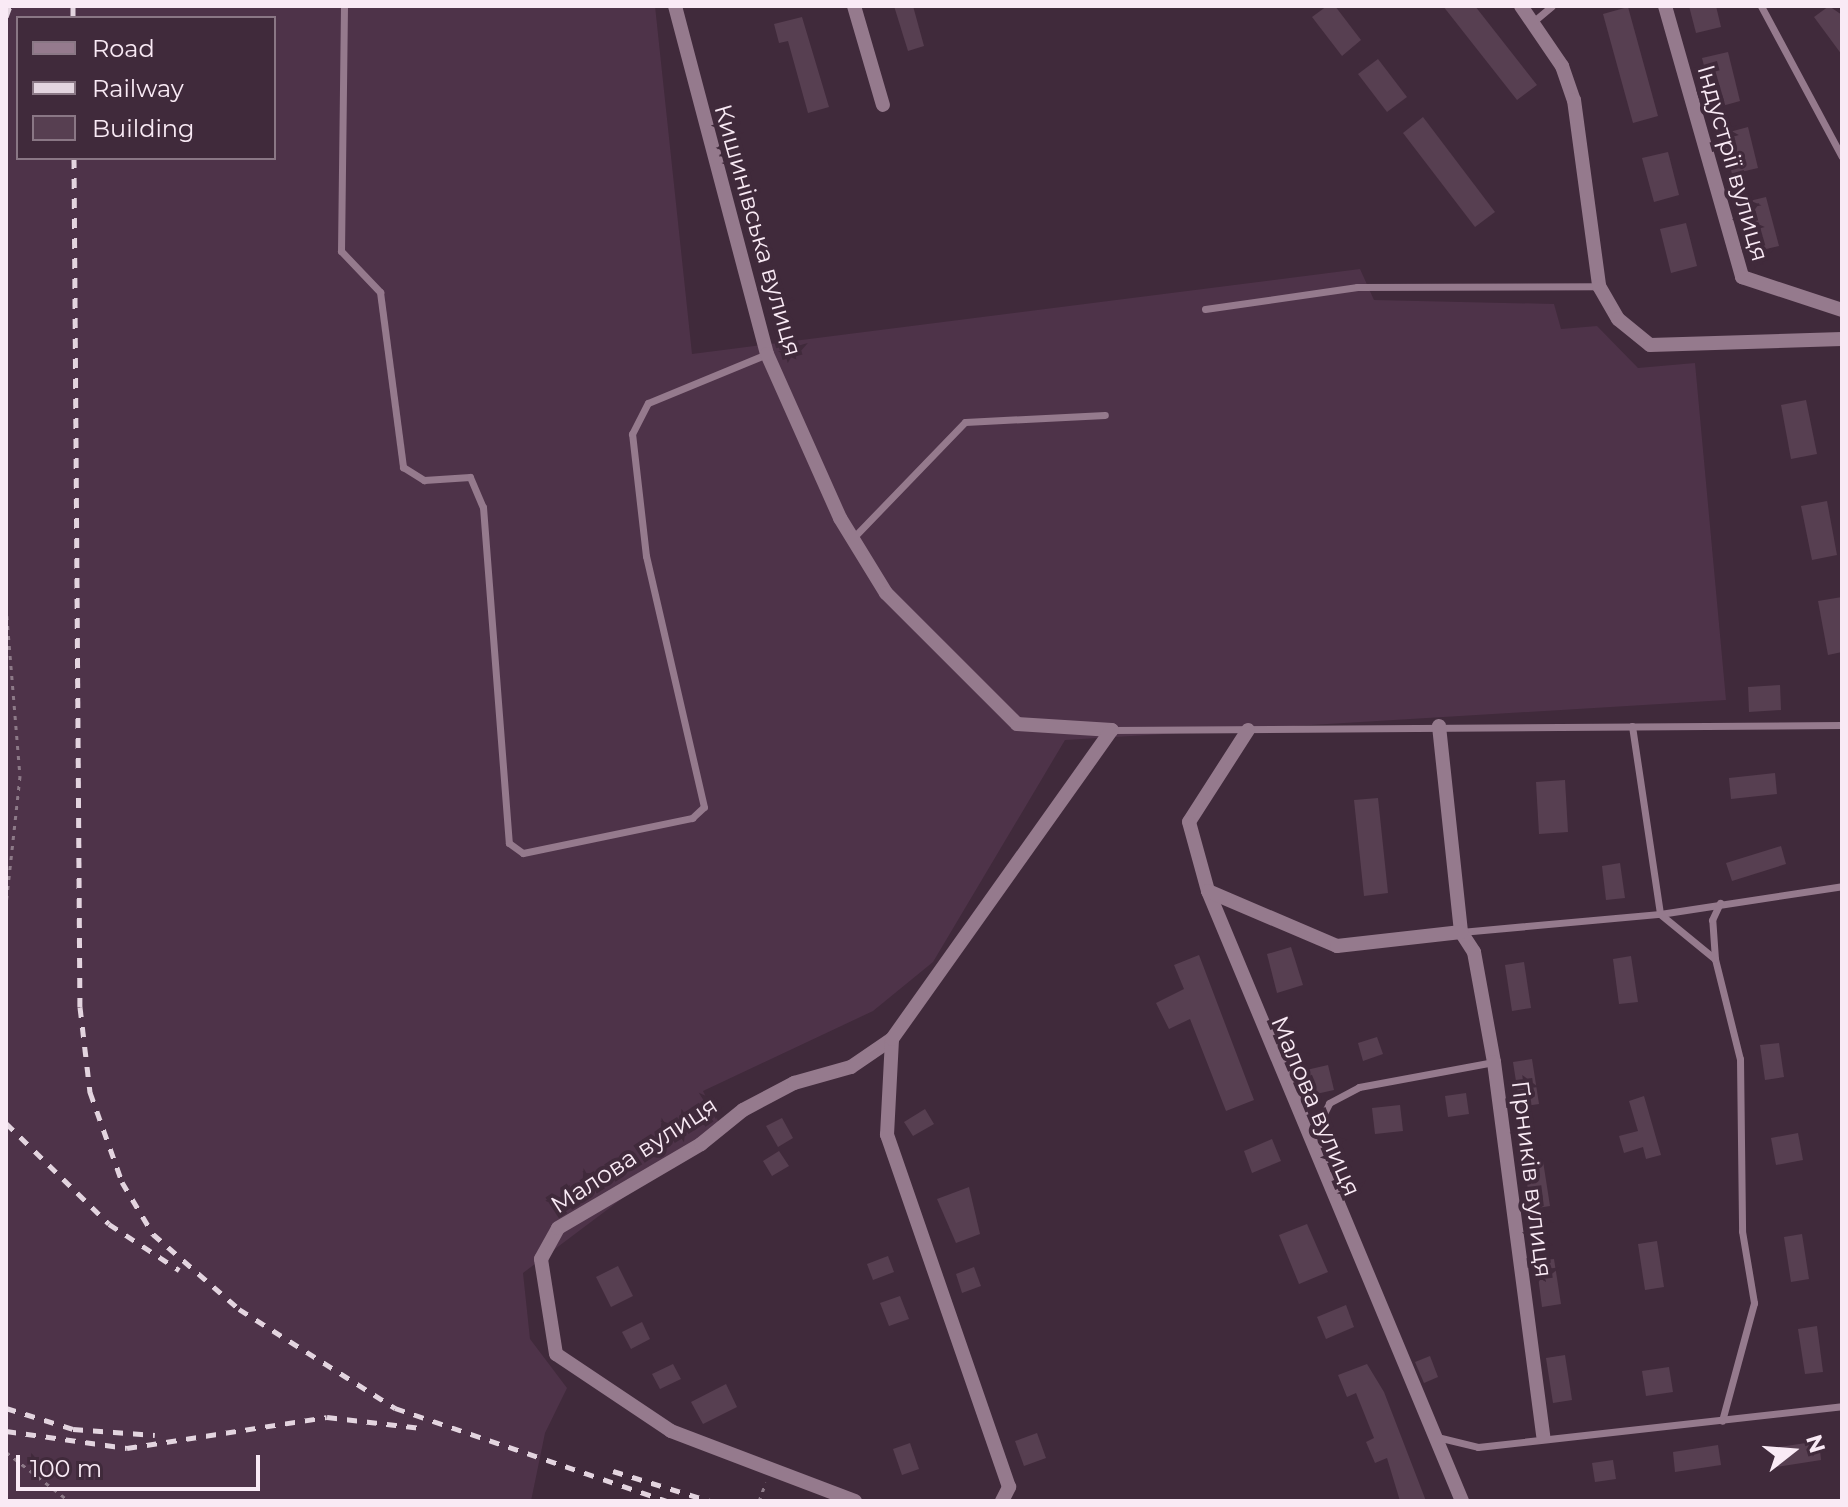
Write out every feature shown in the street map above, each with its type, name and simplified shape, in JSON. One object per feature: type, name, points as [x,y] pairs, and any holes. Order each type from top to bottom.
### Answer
[{"type":"street","name":"Кишинівська вулиця","points":[[675,6],[767,354],[853,538],[886,593],[1017,724],[1112,730]]},
{"type":"street","points":[[854,6],[883,105]]},
{"type":"street","points":[[1521,6],[1534,21],[1574,100],[1599,286],[1618,319],[1650,345],[1842,339]]},
{"type":"street","name":"Індустрії вулиця","points":[[1665,6],[1742,277],[1842,310]]},
{"type":"street","name":"Гірників вулиця","points":[[1439,726],[1461,932],[1474,952],[1494,1062],[1543,1436]]},
{"type":"street","name":"Малова вулиця","points":[[855,1501],[671,1431],[556,1354],[541,1259],[558,1228],[701,1144],[743,1110],[794,1083],[851,1067],[892,1039],[1112,730]]},
{"type":"street","name":"Малова вулиця","points":[[1248,730],[1189,822],[1208,891],[1308,1144],[1462,1501]]},
{"type":"street","points":[[1208,891],[1337,946],[1461,932]]},
{"type":"street","points":[[892,1039],[887,1135],[1009,1487],[1002,1501]]},
{"type":"lane","points":[[344,6],[341,251],[380,292],[403,467],[424,480],[470,477],[483,507],[509,843],[523,853],[692,818],[704,807],[646,556],[632,434],[648,403],[767,354]]},
{"type":"lane","points":[[1534,21],[1552,6]]},
{"type":"lane","points":[[1761,6],[1842,157]]},
{"type":"lane","points":[[1205,309],[1357,287],[1599,286]]},
{"type":"lane","points":[[853,538],[965,422],[1105,415]]},
{"type":"lane","points":[[1112,730],[1842,725]]},
{"type":"lane","points":[[1632,726],[1660,914],[1715,959]]},
{"type":"lane","points":[[1461,932],[1660,914],[1842,886]]},
{"type":"lane","points":[[1720,903],[1712,920],[1715,959],[1740,1059],[1742,1231],[1754,1303],[1722,1421]]},
{"type":"lane","points":[[1308,1144],[1329,1103],[1359,1087],[1494,1062]]},
{"type":"lane","points":[[1435,1437],[1478,1447],[1543,1436],[1722,1421],[1842,1406]]},
{"type":"path","points":[[6,606],[20,776],[6,905]]},
{"type":"path","points":[[6,1452],[69,1501]]},
{"type":"path","points":[[759,1501],[772,1471]]},
{"type":"shaded area","points":[[6,6],[655,6],[692,354],[1360,269],[1374,300],[1554,304],[1561,329],[1597,326],[1638,368],[1695,363],[1726,700],[1065,740],[933,962],[873,1011],[703,1091],[720,1125],[523,1273],[530,1339],[567,1388],[545,1433],[531,1501],[6,1501]]},
{"type":"building","points":[[894,6],[913,6],[924,46],[908,51]]},
{"type":"building","points":[[1327,6],[1335,6],[1361,40],[1342,56],[1312,17]]},
{"type":"building","points":[[1443,6],[1475,6],[1537,85],[1517,100]]},
{"type":"building","points":[[1689,6],[1716,6],[1721,27],[1696,33]]},
{"type":"building","points":[[1829,6],[1842,15],[1842,55],[1814,17]]},
{"type":"building","points":[[1628,7],[1658,116],[1633,123],[1603,14]]},
{"type":"building","points":[[802,17],[829,107],[808,113],[788,41],[779,43],[774,24]]},
{"type":"building","points":[[1728,52],[1740,101],[1715,108],[1702,58]]},
{"type":"building","points":[[1378,59],[1407,97],[1387,112],[1358,74]]},
{"type":"building","points":[[1423,117],[1495,212],[1475,227],[1403,133]]},
{"type":"building","points":[[1748,127],[1758,168],[1732,174],[1722,134]]},
{"type":"building","points":[[1668,152],[1679,195],[1654,202],[1642,158]]},
{"type":"building","points":[[1766,197],[1779,246],[1753,252],[1741,203]]},
{"type":"building","points":[[1686,223],[1697,266],[1671,273],[1660,229]]},
{"type":"building","points":[[1806,400],[1817,454],[1791,459],[1781,405]]},
{"type":"building","points":[[1827,501],[1837,555],[1812,560],[1801,506]]},
{"type":"building","points":[[1842,597],[1842,652],[1828,655],[1818,601]]},
{"type":"building","points":[[1780,685],[1781,710],[1749,712],[1748,687]]},
{"type":"building","points":[[1775,773],[1777,794],[1731,799],[1729,778]]},
{"type":"building","points":[[1565,780],[1568,832],[1539,834],[1536,782]]},
{"type":"building","points":[[1378,798],[1388,893],[1364,896],[1354,800]]},
{"type":"building","points":[[1781,846],[1786,864],[1732,881],[1726,863]]},
{"type":"building","points":[[1620,863],[1625,898],[1606,900],[1602,866]]},
{"type":"building","points":[[1291,947],[1303,985],[1277,993],[1267,954]]},
{"type":"building","points":[[1199,955],[1254,1100],[1226,1111],[1190,1019],[1169,1029],[1156,1003],[1184,989],[1174,965]]},
{"type":"building","points":[[1631,956],[1638,1002],[1619,1004],[1613,959]]},
{"type":"building","points":[[1524,962],[1531,1008],[1512,1011],[1505,965]]},
{"type":"building","points":[[1377,1037],[1383,1054],[1363,1061],[1358,1043]]},
{"type":"building","points":[[1779,1043],[1784,1077],[1765,1080],[1760,1045]]},
{"type":"building","points":[[1532,1059],[1539,1104],[1520,1107],[1513,1062]]},
{"type":"building","points":[[1328,1065],[1334,1090],[1307,1096],[1302,1071]]},
{"type":"building","points":[[1466,1093],[1469,1114],[1448,1117],[1445,1096]]},
{"type":"building","points":[[1644,1096],[1661,1155],[1646,1159],[1643,1147],[1624,1153],[1619,1136],[1638,1131],[1629,1101]]},
{"type":"building","points":[[1400,1105],[1403,1131],[1375,1134],[1372,1108]]},
{"type":"building","points":[[925,1109],[934,1124],[913,1136],[904,1122]]},
{"type":"building","points":[[782,1118],[793,1138],[778,1147],[766,1126]]},
{"type":"building","points":[[1798,1133],[1803,1160],[1776,1165],[1771,1138]]},
{"type":"building","points":[[1272,1139],[1281,1161],[1252,1173],[1244,1151]]},
{"type":"building","points":[[779,1151],[789,1166],[772,1176],[763,1161]]},
{"type":"building","points":[[1543,1161],[1550,1206],[1531,1209],[1524,1164]]},
{"type":"building","points":[[969,1187],[980,1234],[956,1243],[937,1199]]},
{"type":"building","points":[[1307,1224],[1328,1272],[1299,1284],[1279,1235]]},
{"type":"building","points":[[1802,1234],[1809,1279],[1791,1282],[1784,1237]]},
{"type":"building","points":[[1657,1241],[1664,1287],[1645,1290],[1638,1244]]},
{"type":"building","points":[[888,1256],[894,1272],[873,1280],[867,1264]]},
{"type":"building","points":[[1554,1259],[1561,1304],[1542,1307],[1536,1261]]},
{"type":"building","points":[[618,1266],[633,1296],[611,1307],[596,1277]]},
{"type":"building","points":[[974,1267],[981,1286],[962,1293],[956,1274]]},
{"type":"building","points":[[900,1296],[909,1319],[889,1326],[880,1303]]},
{"type":"building","points":[[1346,1305],[1354,1327],[1326,1339],[1317,1317]]},
{"type":"building","points":[[642,1322],[650,1339],[631,1349],[622,1332]]},
{"type":"building","points":[[1817,1326],[1823,1372],[1805,1374],[1798,1329]]},
{"type":"building","points":[[1565,1355],[1572,1400],[1553,1403],[1546,1358]]},
{"type":"building","points":[[1430,1356],[1438,1377],[1424,1383],[1415,1362]]},
{"type":"building","points":[[673,1364],[681,1379],[660,1389],[652,1374]]},
{"type":"building","points":[[1367,1364],[1384,1392],[1426,1501],[1400,1501],[1387,1458],[1375,1463],[1366,1442],[1374,1438],[1356,1393],[1347,1397],[1338,1375]]},
{"type":"building","points":[[1669,1367],[1673,1392],[1646,1396],[1642,1371]]},
{"type":"building","points":[[726,1384],[737,1407],[703,1424],[691,1402]]},
{"type":"building","points":[[1037,1433],[1046,1458],[1024,1466],[1015,1441]]},
{"type":"building","points":[[1819,1441],[1821,1460],[1776,1467],[1773,1448]]},
{"type":"building","points":[[910,1443],[919,1469],[902,1475],[893,1449]]},
{"type":"building","points":[[1718,1445],[1721,1465],[1675,1472],[1673,1452]]},
{"type":"building","points":[[1613,1460],[1616,1479],[1595,1482],[1592,1463]]},
{"type":"railway","points":[[6,17],[10,6]]},
{"type":"railway","points":[[73,6],[73,16]]},
{"type":"railway","points":[[74,160],[80,1007],[90,1092],[122,1182],[153,1234],[239,1309],[395,1408],[666,1501]]},
{"type":"railway","points":[[6,1123],[109,1224],[179,1270]]},
{"type":"railway","points":[[6,1408],[73,1429],[155,1435]]},
{"type":"railway","points":[[6,1431],[127,1448],[327,1417],[421,1428]]},
{"type":"railway","points":[[613,1471],[710,1501]]}]
